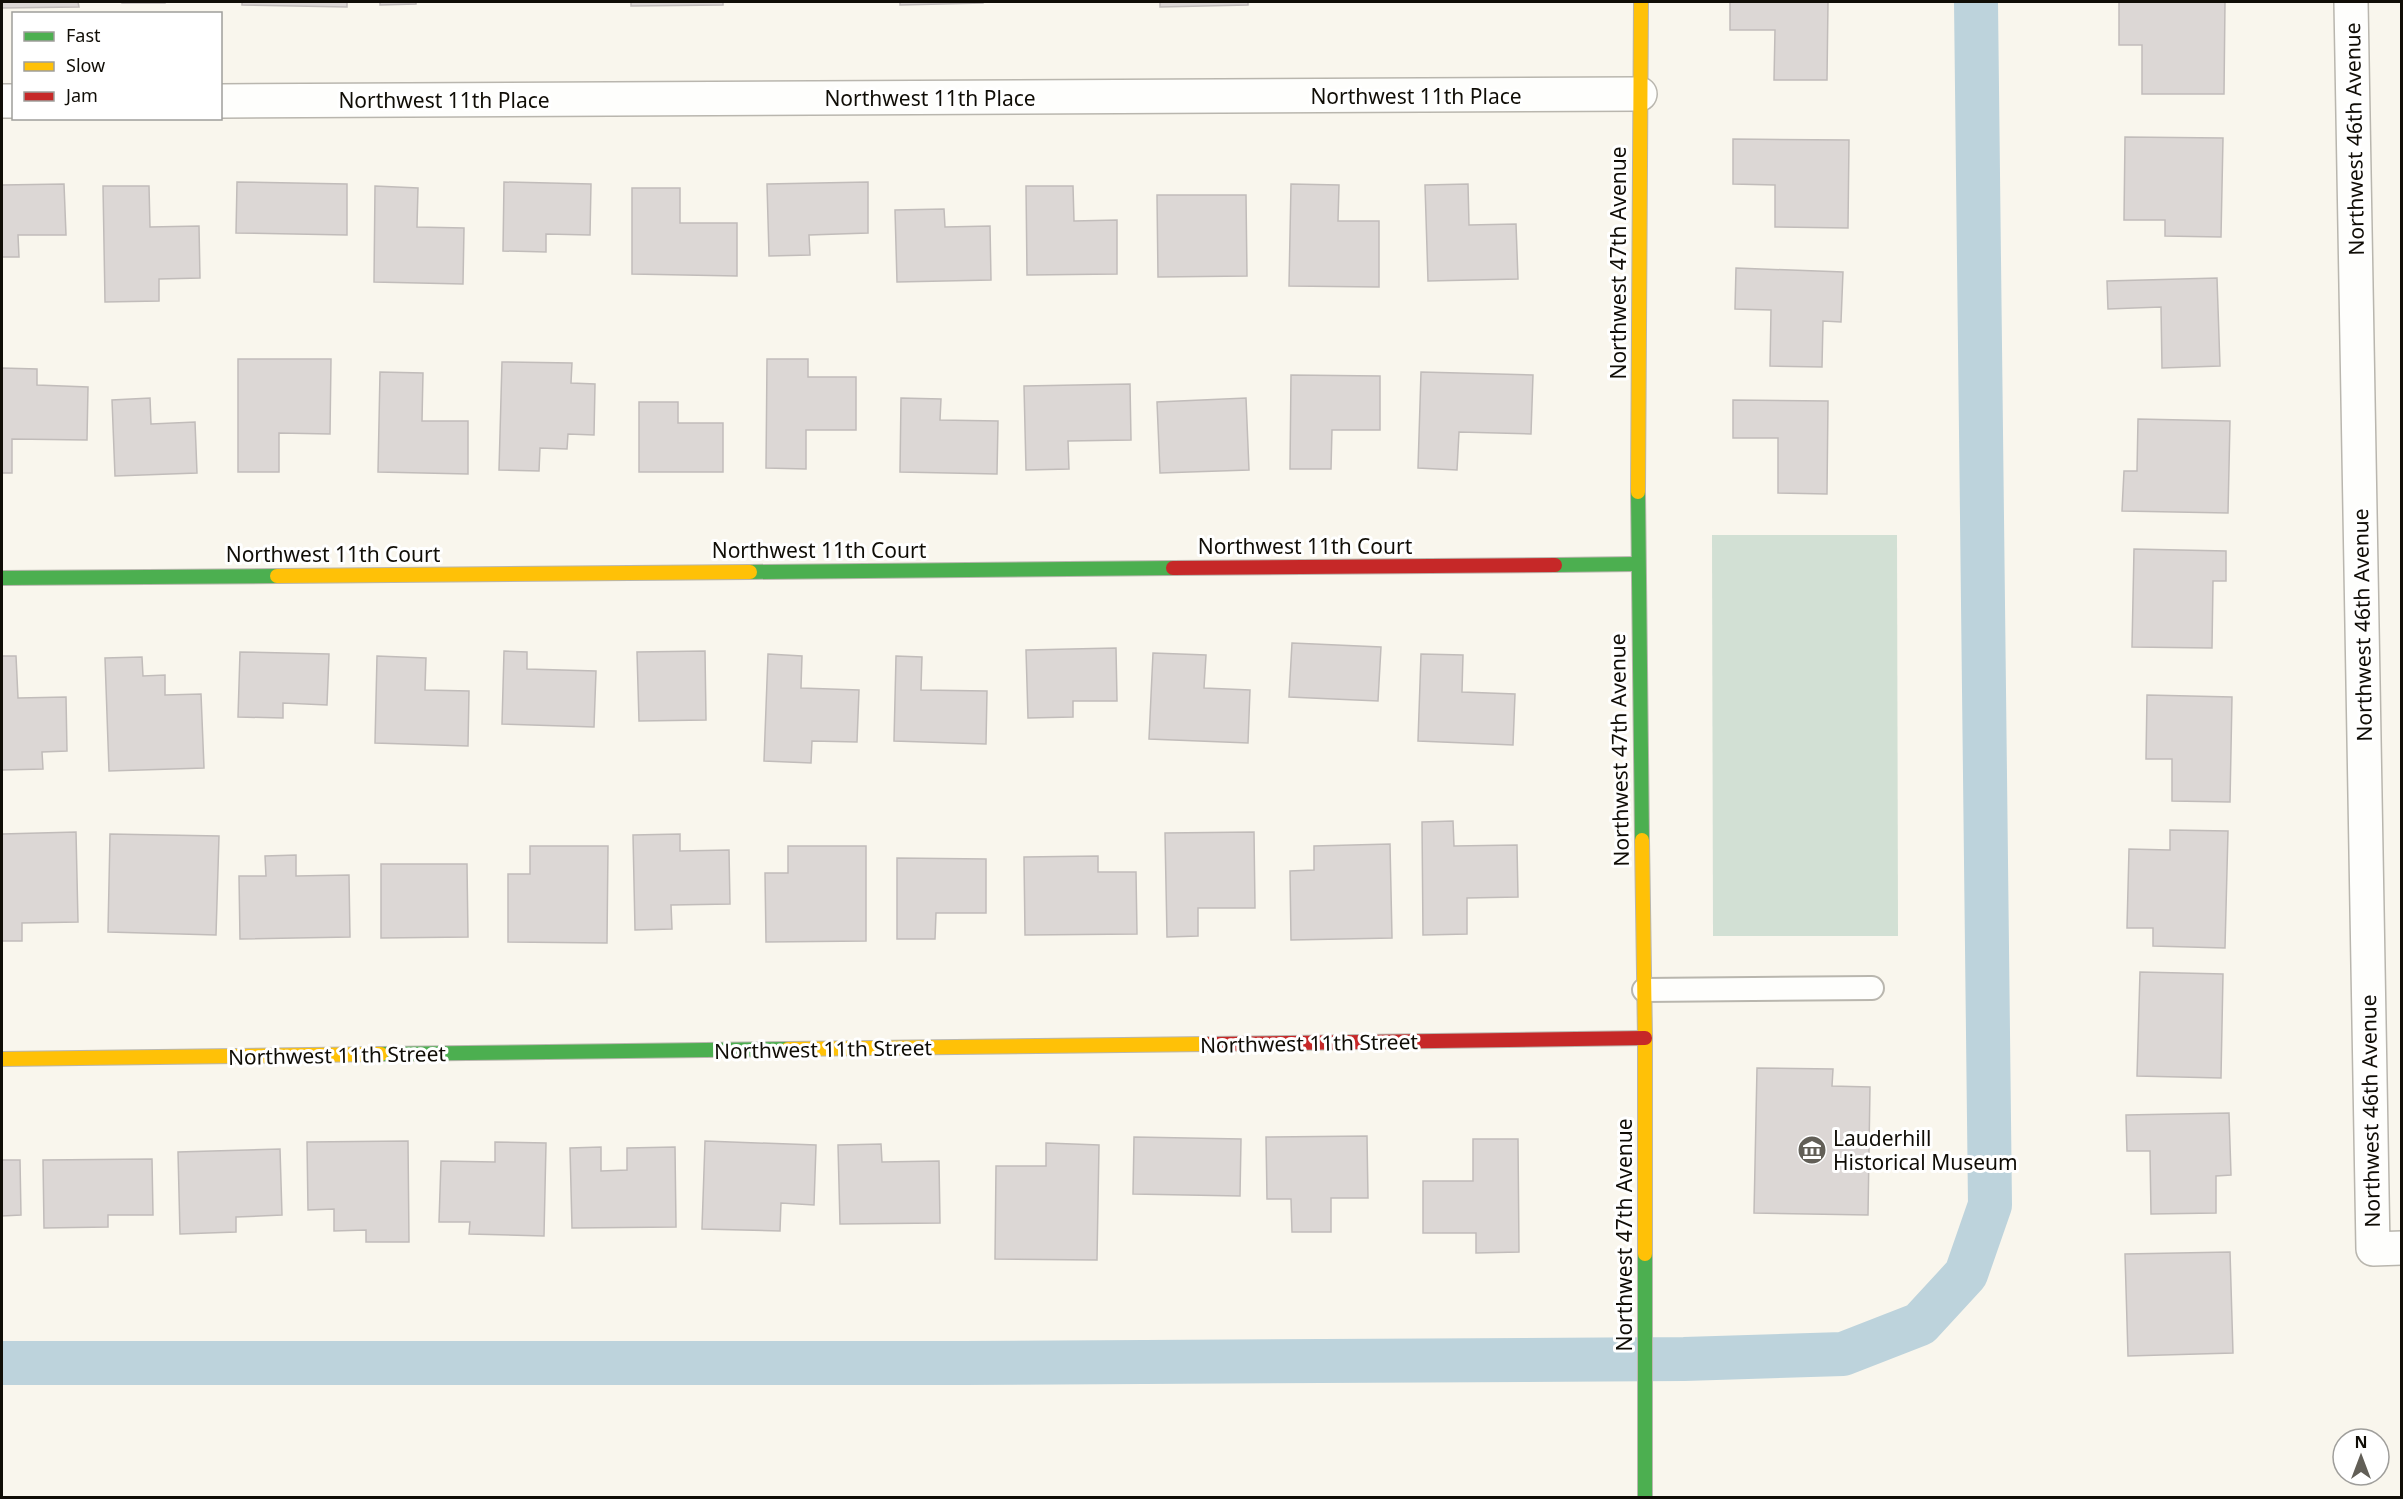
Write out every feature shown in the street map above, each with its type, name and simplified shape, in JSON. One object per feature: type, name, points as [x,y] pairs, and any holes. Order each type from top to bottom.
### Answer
[{"type":"street","name":"Northwest 47th Avenue","points":[[1641,2],[1637,564],[1645,1038],[1645,1497]]},
{"type":"street","name":"Northwest 46th Avenue","points":[[2351,2],[2387,1248]]},
{"type":"street","name":"Northwest 11th Place","points":[[222,101],[1640,94]]},
{"type":"street","name":"Northwest 11th Court","points":[[2,578],[1637,564]]},
{"type":"street","name":"Northwest 11th Street","points":[[2,1059],[1645,1038]]},
{"type":"lane","points":[[1644,990],[1872,988]]},
{"type":"green space","points":[[1712,535],[1897,535],[1898,936],[1713,936]]},
{"type":"building","points":[[2,2],[78,2],[79,7],[2,8]]},
{"type":"building","points":[[165,2],[165,3],[122,3]]},
{"type":"building","points":[[242,2],[347,2],[347,7],[242,5]]},
{"type":"building","points":[[380,2],[416,2],[416,4],[380,5]]},
{"type":"building","points":[[631,2],[723,2],[723,5],[631,6]]},
{"type":"building","points":[[900,2],[983,2],[983,3],[900,5]]},
{"type":"building","points":[[1160,2],[1248,2],[1248,5],[1160,7]]},
{"type":"building","points":[[1730,2],[1828,2],[1827,80],[1774,80],[1775,30],[1730,30]]},
{"type":"building","points":[[2119,2],[2225,2],[2224,94],[2142,94],[2142,45],[2119,45]]},
{"type":"building","points":[[2125,137],[2223,138],[2221,237],[2165,236],[2165,220],[2124,220]]},
{"type":"building","points":[[1733,139],[1849,140],[1848,228],[1775,227],[1775,185],[1733,184]]},
{"type":"building","points":[[237,182],[347,184],[347,235],[236,233]]},
{"type":"building","points":[[504,182],[591,184],[590,235],[546,234],[546,252],[503,251]]},
{"type":"building","points":[[868,182],[868,233],[809,235],[810,255],[769,256],[767,184]]},
{"type":"building","points":[[64,184],[66,235],[18,235],[19,257],[2,257],[2,185]]},
{"type":"building","points":[[1291,184],[1339,185],[1338,221],[1379,221],[1379,287],[1289,286]]},
{"type":"building","points":[[1468,184],[1469,225],[1516,224],[1518,279],[1428,281],[1425,185]]},
{"type":"building","points":[[103,186],[149,186],[150,227],[199,226],[200,278],[159,279],[159,301],[105,302]]},
{"type":"building","points":[[375,186],[418,188],[417,227],[464,228],[463,284],[374,282]]},
{"type":"building","points":[[1026,186],[1073,186],[1074,221],[1117,220],[1117,274],[1027,275]]},
{"type":"building","points":[[632,188],[680,188],[680,223],[737,223],[737,276],[632,274]]},
{"type":"building","points":[[1157,195],[1246,195],[1247,276],[1158,277]]},
{"type":"building","points":[[944,209],[945,227],[990,226],[991,280],[897,282],[895,210]]},
{"type":"building","points":[[1736,268],[1843,272],[1841,322],[1823,321],[1822,367],[1770,366],[1771,310],[1735,309]]},
{"type":"building","points":[[2217,278],[2220,366],[2162,368],[2161,307],[2108,309],[2107,281]]},
{"type":"building","points":[[238,359],[331,359],[330,434],[279,433],[279,472],[238,472]]},
{"type":"building","points":[[767,359],[808,359],[808,377],[856,377],[856,430],[806,430],[806,469],[766,468]]},
{"type":"building","points":[[502,362],[572,363],[571,383],[595,384],[594,435],[568,434],[567,449],[540,448],[539,471],[499,470]]},
{"type":"building","points":[[2,368],[37,369],[37,385],[88,387],[87,440],[12,439],[12,473],[2,473]]},
{"type":"building","points":[[380,372],[423,373],[422,421],[468,421],[468,474],[378,472]]},
{"type":"building","points":[[1421,372],[1533,375],[1531,434],[1459,432],[1457,470],[1418,468]]},
{"type":"building","points":[[1291,375],[1380,376],[1380,430],[1332,430],[1331,469],[1290,469]]},
{"type":"building","points":[[1130,384],[1131,440],[1068,441],[1069,469],[1026,470],[1024,386]]},
{"type":"building","points":[[150,398],[151,424],[195,422],[197,473],[115,476],[112,400]]},
{"type":"building","points":[[901,398],[941,399],[940,420],[998,421],[997,474],[900,472]]},
{"type":"building","points":[[1246,398],[1249,470],[1160,473],[1157,402]]},
{"type":"building","points":[[1733,400],[1828,401],[1827,494],[1778,493],[1778,438],[1733,438]]},
{"type":"building","points":[[639,402],[678,402],[678,423],[723,423],[723,472],[639,472]]},
{"type":"building","points":[[2138,419],[2230,421],[2228,513],[2122,511],[2124,471],[2137,471]]},
{"type":"building","points":[[2134,549],[2226,551],[2226,581],[2213,581],[2212,648],[2132,647]]},
{"type":"building","points":[[1292,643],[1381,647],[1378,701],[1289,697]]},
{"type":"building","points":[[1116,648],[1117,701],[1073,701],[1073,717],[1028,718],[1026,650]]},
{"type":"building","points":[[504,651],[527,652],[527,669],[596,671],[594,727],[502,724]]},
{"type":"building","points":[[705,651],[706,720],[639,721],[637,652]]},
{"type":"building","points":[[240,652],[329,654],[327,705],[283,703],[283,718],[238,717]]},
{"type":"building","points":[[1153,653],[1206,655],[1204,688],[1250,690],[1248,743],[1149,739]]},
{"type":"building","points":[[768,654],[802,656],[801,688],[859,690],[857,742],[812,741],[811,763],[764,761]]},
{"type":"building","points":[[1421,654],[1463,655],[1462,692],[1515,694],[1513,745],[1418,741]]},
{"type":"building","points":[[2,656],[16,656],[18,698],[66,697],[67,751],[42,752],[43,769],[2,770]]},
{"type":"building","points":[[377,656],[426,658],[425,690],[469,691],[468,746],[375,743]]},
{"type":"building","points":[[896,656],[922,657],[921,690],[987,691],[986,744],[894,741]]},
{"type":"building","points":[[142,657],[143,676],[165,675],[165,695],[201,694],[204,768],[109,771],[105,658]]},
{"type":"building","points":[[2147,695],[2232,697],[2230,802],[2172,801],[2172,759],[2146,759]]},
{"type":"building","points":[[1453,821],[1454,846],[1517,845],[1518,897],[1467,898],[1467,934],[1423,935],[1422,822]]},
{"type":"building","points":[[2170,830],[2228,831],[2225,948],[2153,946],[2153,928],[2127,928],[2129,849],[2170,850]]},
{"type":"building","points":[[76,832],[78,922],[22,923],[22,941],[2,941],[2,834]]},
{"type":"building","points":[[1254,832],[1255,908],[1198,908],[1198,936],[1167,937],[1165,833]]},
{"type":"building","points":[[110,834],[219,836],[216,935],[108,932]]},
{"type":"building","points":[[680,834],[680,851],[729,850],[730,904],[671,905],[672,929],[635,930],[633,835]]},
{"type":"building","points":[[1390,844],[1392,938],[1291,940],[1290,871],[1314,870],[1314,846]]},
{"type":"building","points":[[530,846],[608,846],[607,943],[508,942],[508,874],[530,874]]},
{"type":"building","points":[[788,846],[866,846],[866,941],[766,942],[765,873],[788,873]]},
{"type":"building","points":[[296,855],[296,876],[349,875],[350,937],[240,939],[239,876],[266,876],[265,856]]},
{"type":"building","points":[[1098,856],[1098,872],[1136,872],[1137,934],[1025,935],[1024,857]]},
{"type":"building","points":[[897,858],[986,859],[986,913],[936,913],[935,939],[897,939]]},
{"type":"building","points":[[381,864],[467,864],[468,937],[381,938]]},
{"type":"building","points":[[2140,972],[2223,974],[2221,1078],[2137,1076]]},
{"type":"building","name":"Lauderhill Historical Museum","points":[[1757,1068],[1833,1069],[1832,1086],[1870,1087],[1868,1215],[1754,1213]]},
{"type":"building","points":[[2229,1113],[2231,1175],[2216,1176],[2216,1213],[2151,1214],[2150,1151],[2127,1151],[2126,1115]]},
{"type":"building","points":[[1367,1136],[1368,1198],[1331,1198],[1331,1232],[1292,1232],[1291,1199],[1267,1199],[1266,1137]]},
{"type":"building","points":[[1134,1137],[1241,1139],[1240,1196],[1133,1194]]},
{"type":"building","points":[[1473,1139],[1518,1139],[1519,1252],[1476,1253],[1476,1233],[1423,1233],[1423,1181],[1473,1181]]},
{"type":"building","points":[[408,1141],[409,1242],[366,1242],[366,1230],[334,1231],[334,1209],[308,1210],[307,1142]]},
{"type":"building","points":[[705,1141],[816,1145],[814,1205],[781,1203],[780,1231],[702,1229]]},
{"type":"building","points":[[495,1142],[546,1143],[544,1236],[469,1234],[470,1222],[439,1222],[441,1161],[495,1162]]},
{"type":"building","points":[[1046,1143],[1099,1145],[1097,1260],[995,1259],[996,1166],[1046,1166]]},
{"type":"building","points":[[881,1144],[882,1162],[939,1161],[940,1223],[840,1224],[838,1145]]},
{"type":"building","points":[[601,1147],[601,1171],[627,1170],[627,1148],[675,1147],[676,1227],[572,1228],[570,1148]]},
{"type":"building","points":[[280,1149],[282,1215],[236,1217],[236,1232],[180,1234],[178,1152]]},
{"type":"building","points":[[152,1159],[153,1215],[108,1215],[108,1227],[44,1228],[43,1160]]},
{"type":"building","points":[[2,1160],[20,1160],[21,1215],[2,1216]]},
{"type":"building","points":[[2230,1252],[2233,1353],[2128,1356],[2125,1254]]},
{"type":"waterway","points":[[2,1363],[963,1363],[1684,1359],[1843,1354],[1920,1324],[1966,1274],[1990,1205],[1976,2]]},
{"type":"traffic: fast","points":[[1638,492],[1642,840]]},
{"type":"traffic: fast","points":[[1555,565],[1637,564]]},
{"type":"traffic: fast","points":[[750,572],[1173,568]]},
{"type":"traffic: fast","points":[[2,578],[277,576]]},
{"type":"traffic: fast","points":[[381,1054],[788,1049]]},
{"type":"traffic: fast","points":[[1645,1254],[1645,1498]]},
{"type":"traffic: slow","points":[[1638,492],[1641,2]]},
{"type":"traffic: slow","points":[[277,576],[750,572]]},
{"type":"traffic: slow","points":[[1642,840],[1645,1254]]},
{"type":"traffic: slow","points":[[788,1049],[1209,1044]]},
{"type":"traffic: slow","points":[[2,1059],[381,1054]]},
{"type":"traffic: jam","points":[[1173,568],[1555,565]]},
{"type":"traffic: jam","points":[[1209,1044],[1645,1038]]},
{"type":"place","name":"Lauderhill Historical Museum","points":[[1812,1150]]}]
